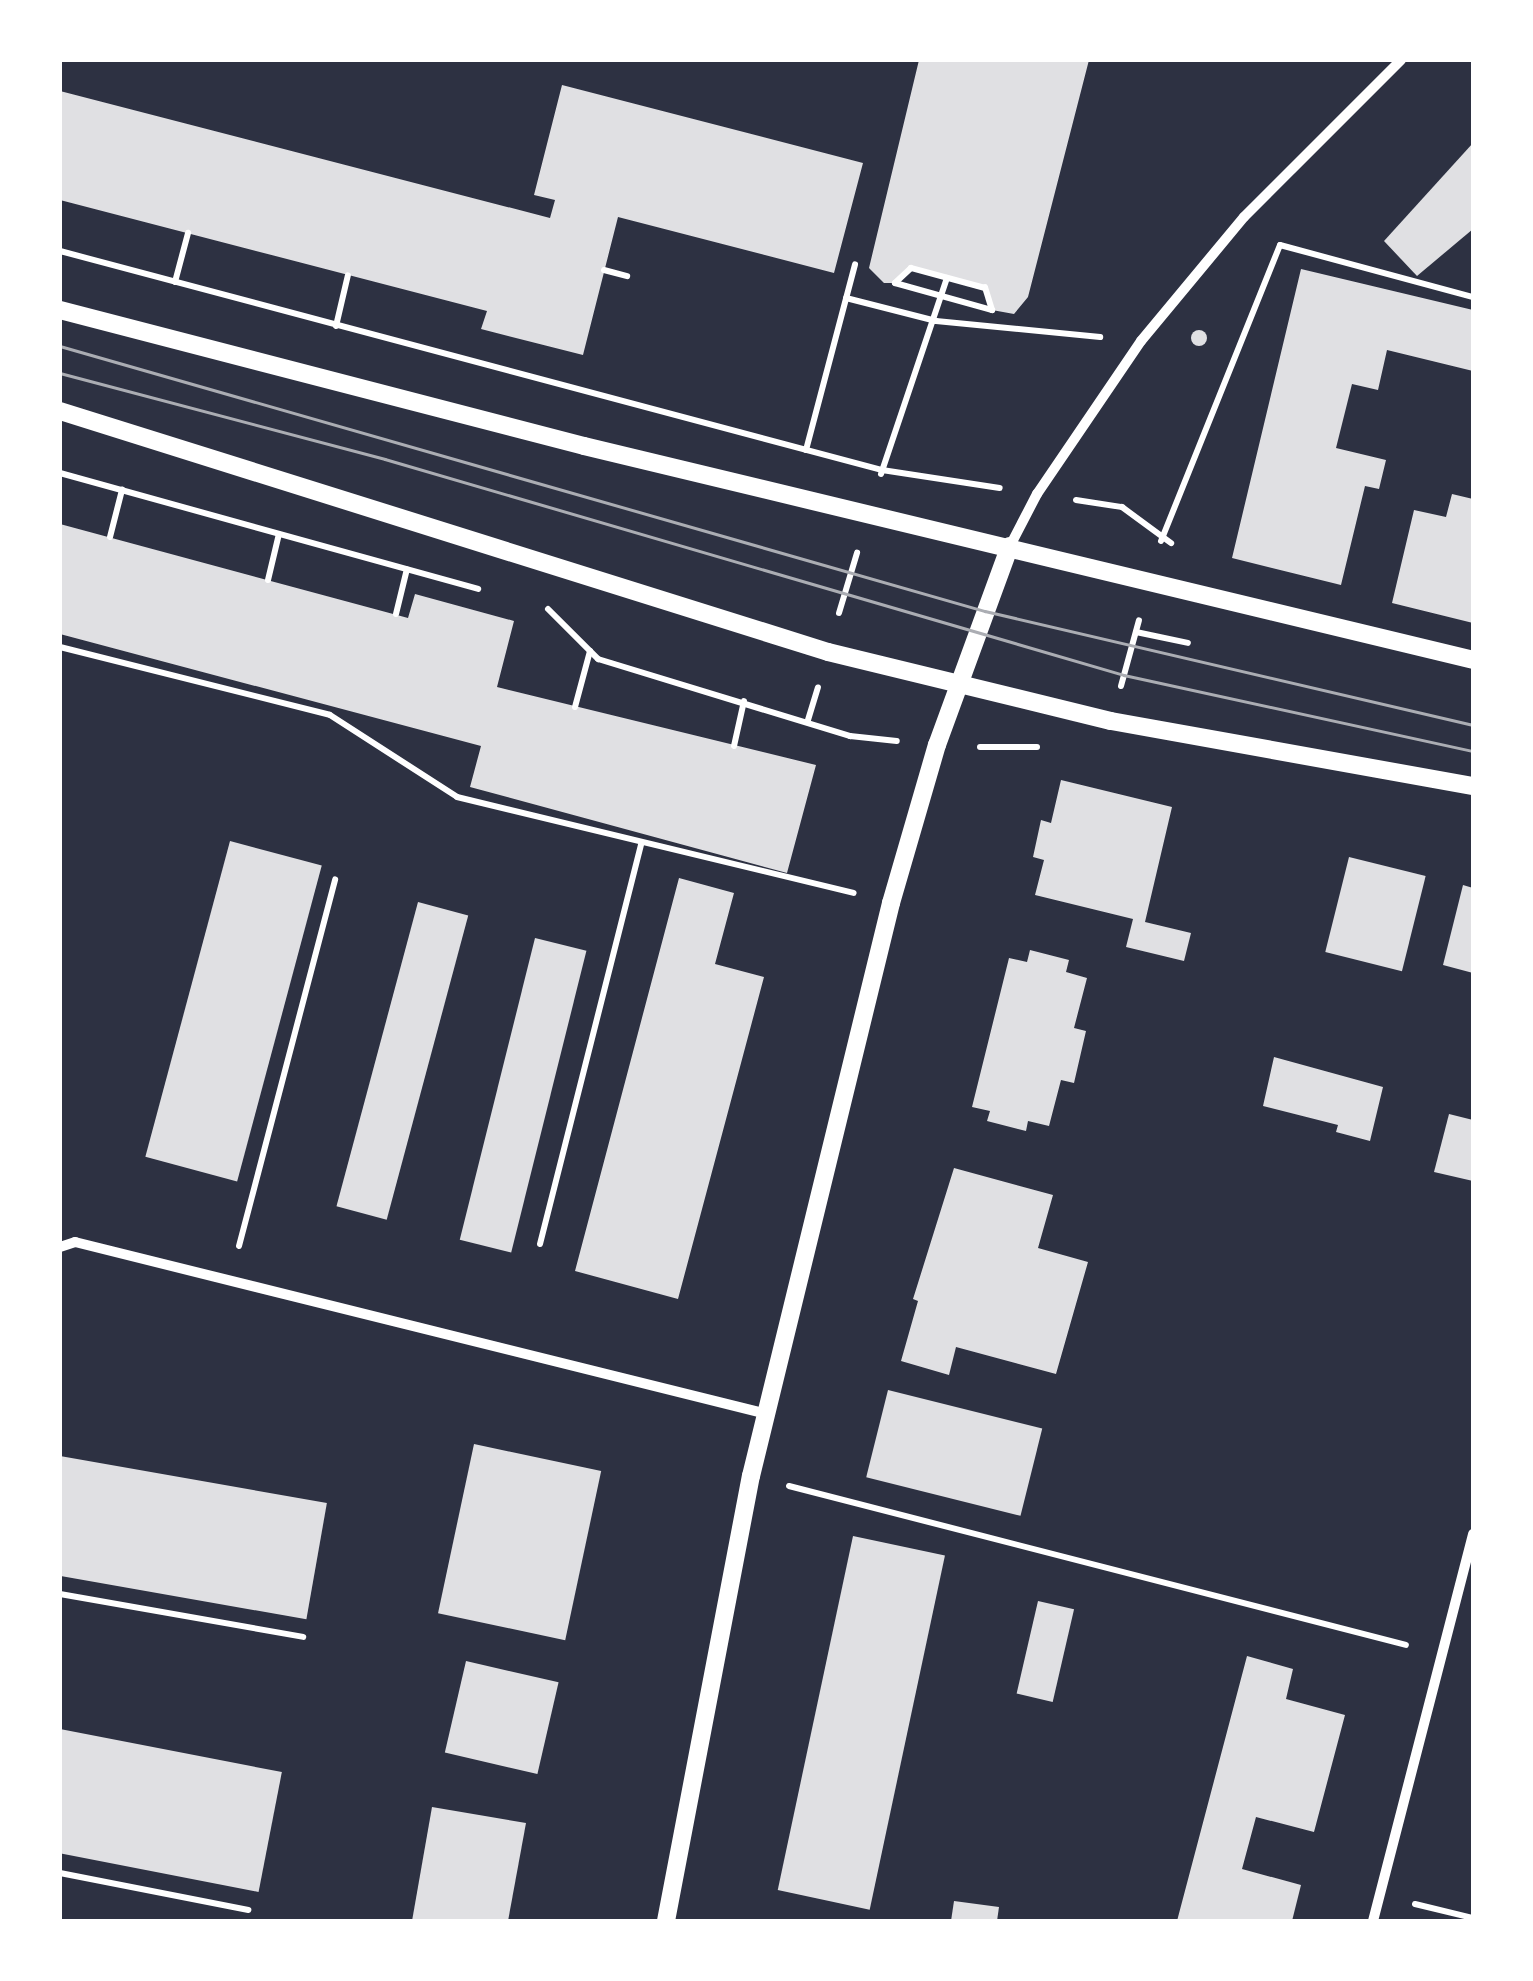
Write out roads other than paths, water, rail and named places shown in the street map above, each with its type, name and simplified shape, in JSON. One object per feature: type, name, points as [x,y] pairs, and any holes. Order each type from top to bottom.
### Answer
[{"type":"street","points":[[666,1921],[751,1476],[890,903],[937,745],[1010,546],[1037,494],[1141,342],[1244,216],[1401,60]]},
{"type":"street","points":[[60,310],[1473,660]]},
{"type":"street","points":[[60,411],[828,652],[959,680],[1111,721],[1473,786]]},
{"type":"street","points":[[60,1248],[75,1242],[766,1414]]},
{"type":"street","points":[[1373,1921],[1473,1534]]},
{"type":"tram line","points":[[60,346],[985,611],[1473,725]]},
{"type":"tram line","points":[[60,373],[385,459],[1124,675],[1473,751]]}]
